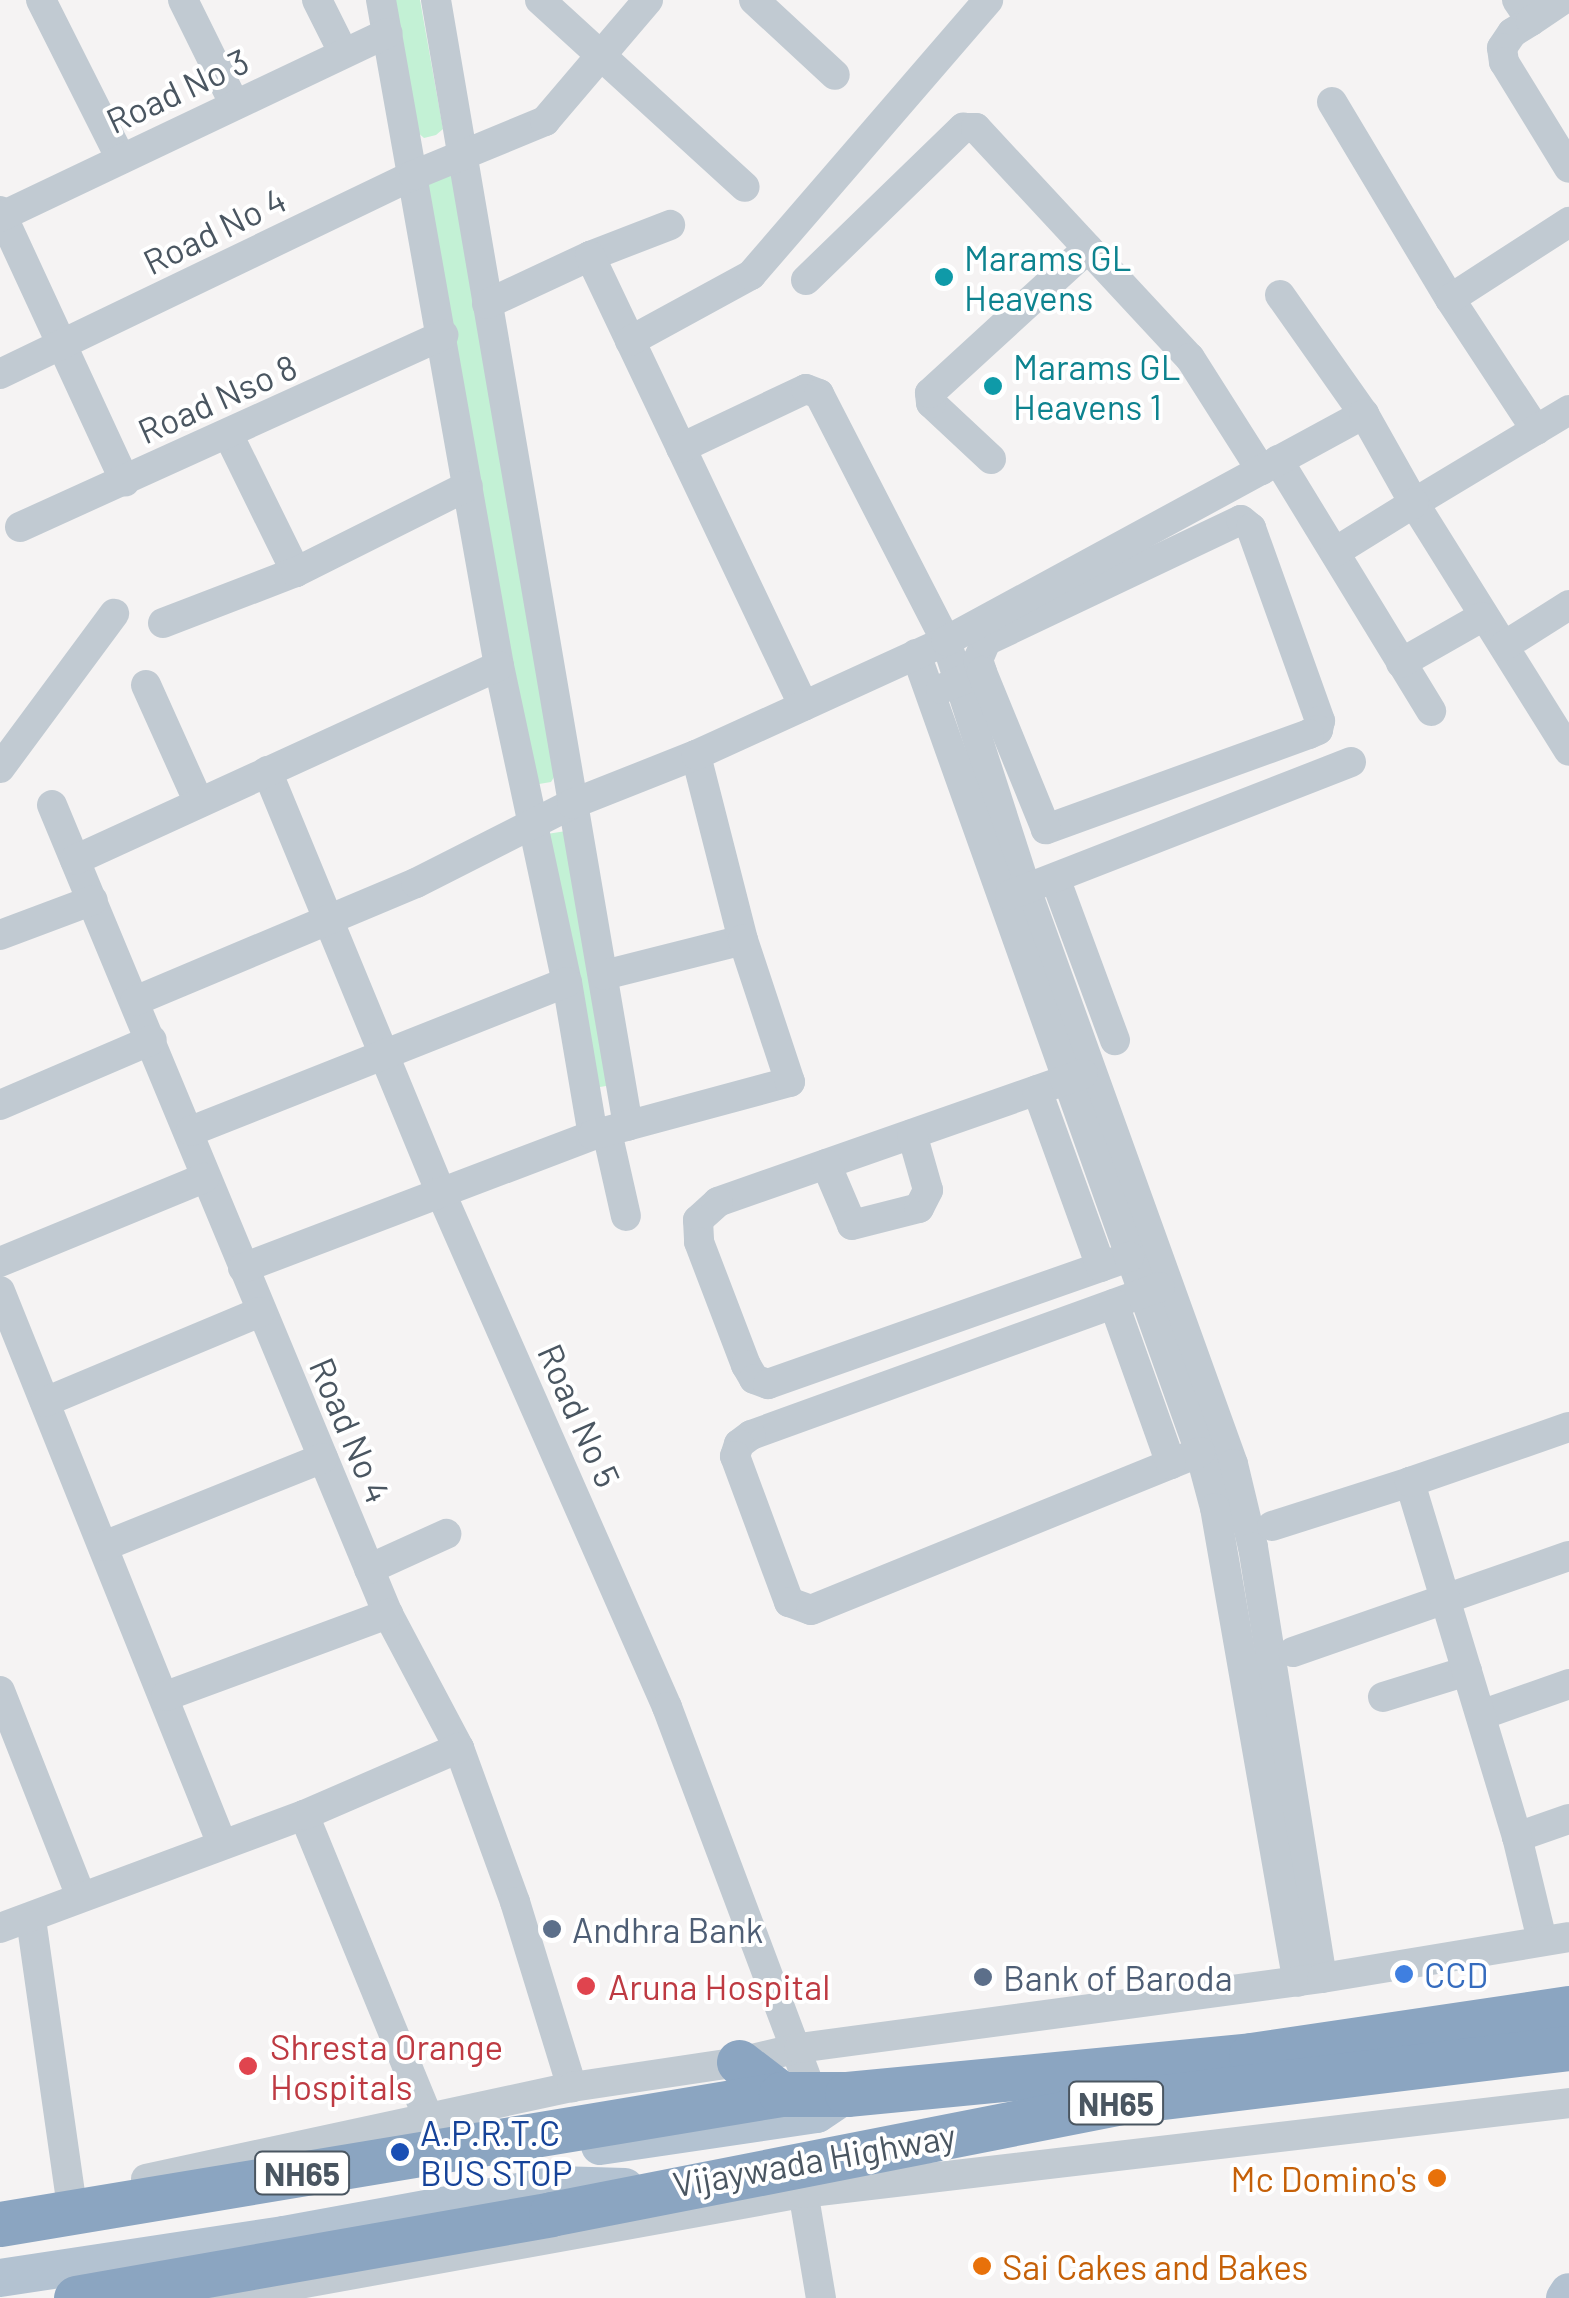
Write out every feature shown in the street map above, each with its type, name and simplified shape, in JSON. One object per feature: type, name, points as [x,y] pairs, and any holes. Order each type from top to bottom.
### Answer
[{"type":"highway","name":"Vijaywada Highway","points":[[813,2093],[1252,2055],[1569,2008]]},
{"type":"highway","name":"Vijaywada Highway","points":[[668,2188],[800,2179],[1122,2102],[1569,2048]]},
{"type":"highway","points":[[739,2062],[813,2093]]},
{"type":"highway","name":"NH65","points":[[0,2224],[813,2093]]},
{"type":"highway","name":"NH65","points":[[76,2298],[551,2214],[668,2188]]},
{"type":"main road","name":"Vijaywada Highway","points":[[0,2241],[818,2114],[813,2093]]},
{"type":"main road","name":"Vijaywada Highway","points":[[0,2278],[284,2235],[557,2185],[668,2188]]},
{"type":"street","points":[[41,0],[120,159]]},
{"type":"street","points":[[184,0],[235,105]]},
{"type":"street","points":[[317,0],[343,52]]},
{"type":"street","points":[[381,0],[499,666],[567,982],[609,1131],[626,1216]]},
{"type":"street","points":[[436,0],[604,975],[609,1131]]},
{"type":"street","points":[[540,0],[745,187]]},
{"type":"street","name":"Road No 4","points":[[0,374],[414,175],[544,121],[648,0]]},
{"type":"street","points":[[754,0],[835,75]]},
{"type":"street","points":[[630,341],[752,275],[988,0]]},
{"type":"street","points":[[1562,0],[1524,10],[1502,48],[1504,62],[1569,168]]},
{"type":"street","name":"Road No 3","points":[[1,215],[387,33]]},
{"type":"street","points":[[1332,102],[1450,299],[1536,430]]},
{"type":"street","points":[[806,280],[964,128],[970,127],[1190,358],[1335,552],[1431,711]]},
{"type":"street","points":[[1,215],[125,480]]},
{"type":"street","points":[[1450,299],[1569,222]]},
{"type":"street","points":[[488,304],[590,256],[670,225]]},
{"type":"street","points":[[991,459],[931,403],[930,393],[1088,248]]},
{"type":"street","points":[[590,256],[804,706]]},
{"type":"street","points":[[1280,295],[1364,414],[1482,617],[1569,751]]},
{"type":"street","name":"Road Nso 8","points":[[20,527],[443,335]]},
{"type":"street","points":[[682,448],[806,389],[819,394],[946,642],[971,677],[981,706],[1046,829],[1309,734],[1318,730],[1320,721],[1251,528],[1242,520],[986,641],[971,677],[929,693]]},
{"type":"street","points":[[1335,552],[1569,410]]},
{"type":"street","points":[[135,1000],[416,883],[572,804],[696,755],[946,642],[1364,414]]},
{"type":"street","points":[[228,434],[296,572]]},
{"type":"street","points":[[163,623],[296,572],[468,486]]},
{"type":"street","points":[[1504,646],[1569,605]]},
{"type":"street","points":[[0,768],[114,614]]},
{"type":"street","points":[[1401,664],[1482,617]]},
{"type":"street","points":[[916,654],[1014,894]]},
{"type":"street","points":[[75,860],[499,666]]},
{"type":"street","points":[[146,685],[200,802]]},
{"type":"street","points":[[981,706],[1014,894],[1115,1262],[1156,1289],[1200,1452],[1226,1497]]},
{"type":"street","points":[[243,1268],[440,1190],[609,1131],[790,1082],[743,940],[696,755]]},
{"type":"street","points":[[1014,894],[1350,762]]},
{"type":"street","name":"Road No 5","points":[[267,771],[440,1190],[667,1707],[800,2048],[813,2093]]},
{"type":"street","name":"Road No 4","points":[[52,805],[388,1614],[459,1748],[515,1902],[572,2087]]},
{"type":"street","points":[[1055,878],[1115,1040]]},
{"type":"street","points":[[0,935],[93,900]]},
{"type":"street","points":[[604,975],[743,940]]},
{"type":"street","points":[[190,1131],[567,982]]},
{"type":"street","points":[[0,1106],[152,1040]]},
{"type":"street","points":[[1065,1080],[718,1202],[698,1220],[699,1242],[754,1379],[768,1384],[1115,1262]]},
{"type":"street","points":[[1065,1080],[1156,1289],[1226,1497],[1310,1980]]},
{"type":"street","points":[[826,1164],[852,1225],[919,1208],[928,1190],[912,1134]]},
{"type":"street","points":[[0,1262],[204,1178]]},
{"type":"street","points":[[1156,1289],[751,1435],[739,1444],[735,1456],[789,1602],[811,1610],[1200,1452]]},
{"type":"street","points":[[0,1292],[166,1696],[222,1844]]},
{"type":"street","points":[[1114,1304],[1170,1464]]},
{"type":"street","points":[[45,1402],[260,1312]]},
{"type":"street","points":[[1272,1526],[1569,1428]]},
{"type":"street","points":[[104,1546],[323,1458]]},
{"type":"street","points":[[0,2203],[70,2193],[572,2087],[739,2062],[800,2048],[1310,1980],[1556,1939],[1517,1836],[1410,1482]]},
{"type":"street","points":[[369,1568],[446,1534]]},
{"type":"street","points":[[1293,1652],[1569,1556]]},
{"type":"street","points":[[166,1696],[388,1614]]},
{"type":"street","points":[[1383,1697],[1467,1671]]},
{"type":"street","points":[[1482,1716],[1569,1684]]},
{"type":"street","points":[[0,1691],[81,1898]]},
{"type":"street","points":[[0,1928],[304,1816],[459,1748]]},
{"type":"street","points":[[304,1816],[428,2118]]},
{"type":"street","points":[[1517,1836],[1569,1820]]},
{"type":"street","points":[[32,1919],[70,2193]]},
{"type":"street","points":[[222,2298],[310,2290],[800,2179],[1569,2103]]},
{"type":"street","points":[[800,2179],[820,2298]]},
{"type":"green space","points":[[393,0],[420,0],[443,129],[436,135],[424,138],[416,131]]},
{"type":"green space","points":[[452,175],[559,769],[551,782],[539,784],[530,774],[426,181]]},
{"type":"green space","points":[[566,831],[612,1085],[594,1088],[547,834]]},
{"type":"place","name":"Marams GL Heavens","points":[[944,277]]},
{"type":"place","name":"Marams GL Heavens 1","points":[[993,386]]},
{"type":"place","name":"Andhra Bank","points":[[552,1929]]},
{"type":"place","name":"CCD","points":[[1404,1974]]},
{"type":"place","name":"Bank of Baroda","points":[[983,1977]]},
{"type":"place","name":"Aruna Hospital","points":[[586,1986]]},
{"type":"place","name":"Shresta Orange Hospitals","points":[[248,2066]]},
{"type":"place","name":"A.P.R.T.C BUS STOP","points":[[400,2152]]},
{"type":"place","name":"Mc Domino's","points":[[1437,2178]]},
{"type":"place","name":"Sai Cakes and Bakes","points":[[982,2266]]}]
